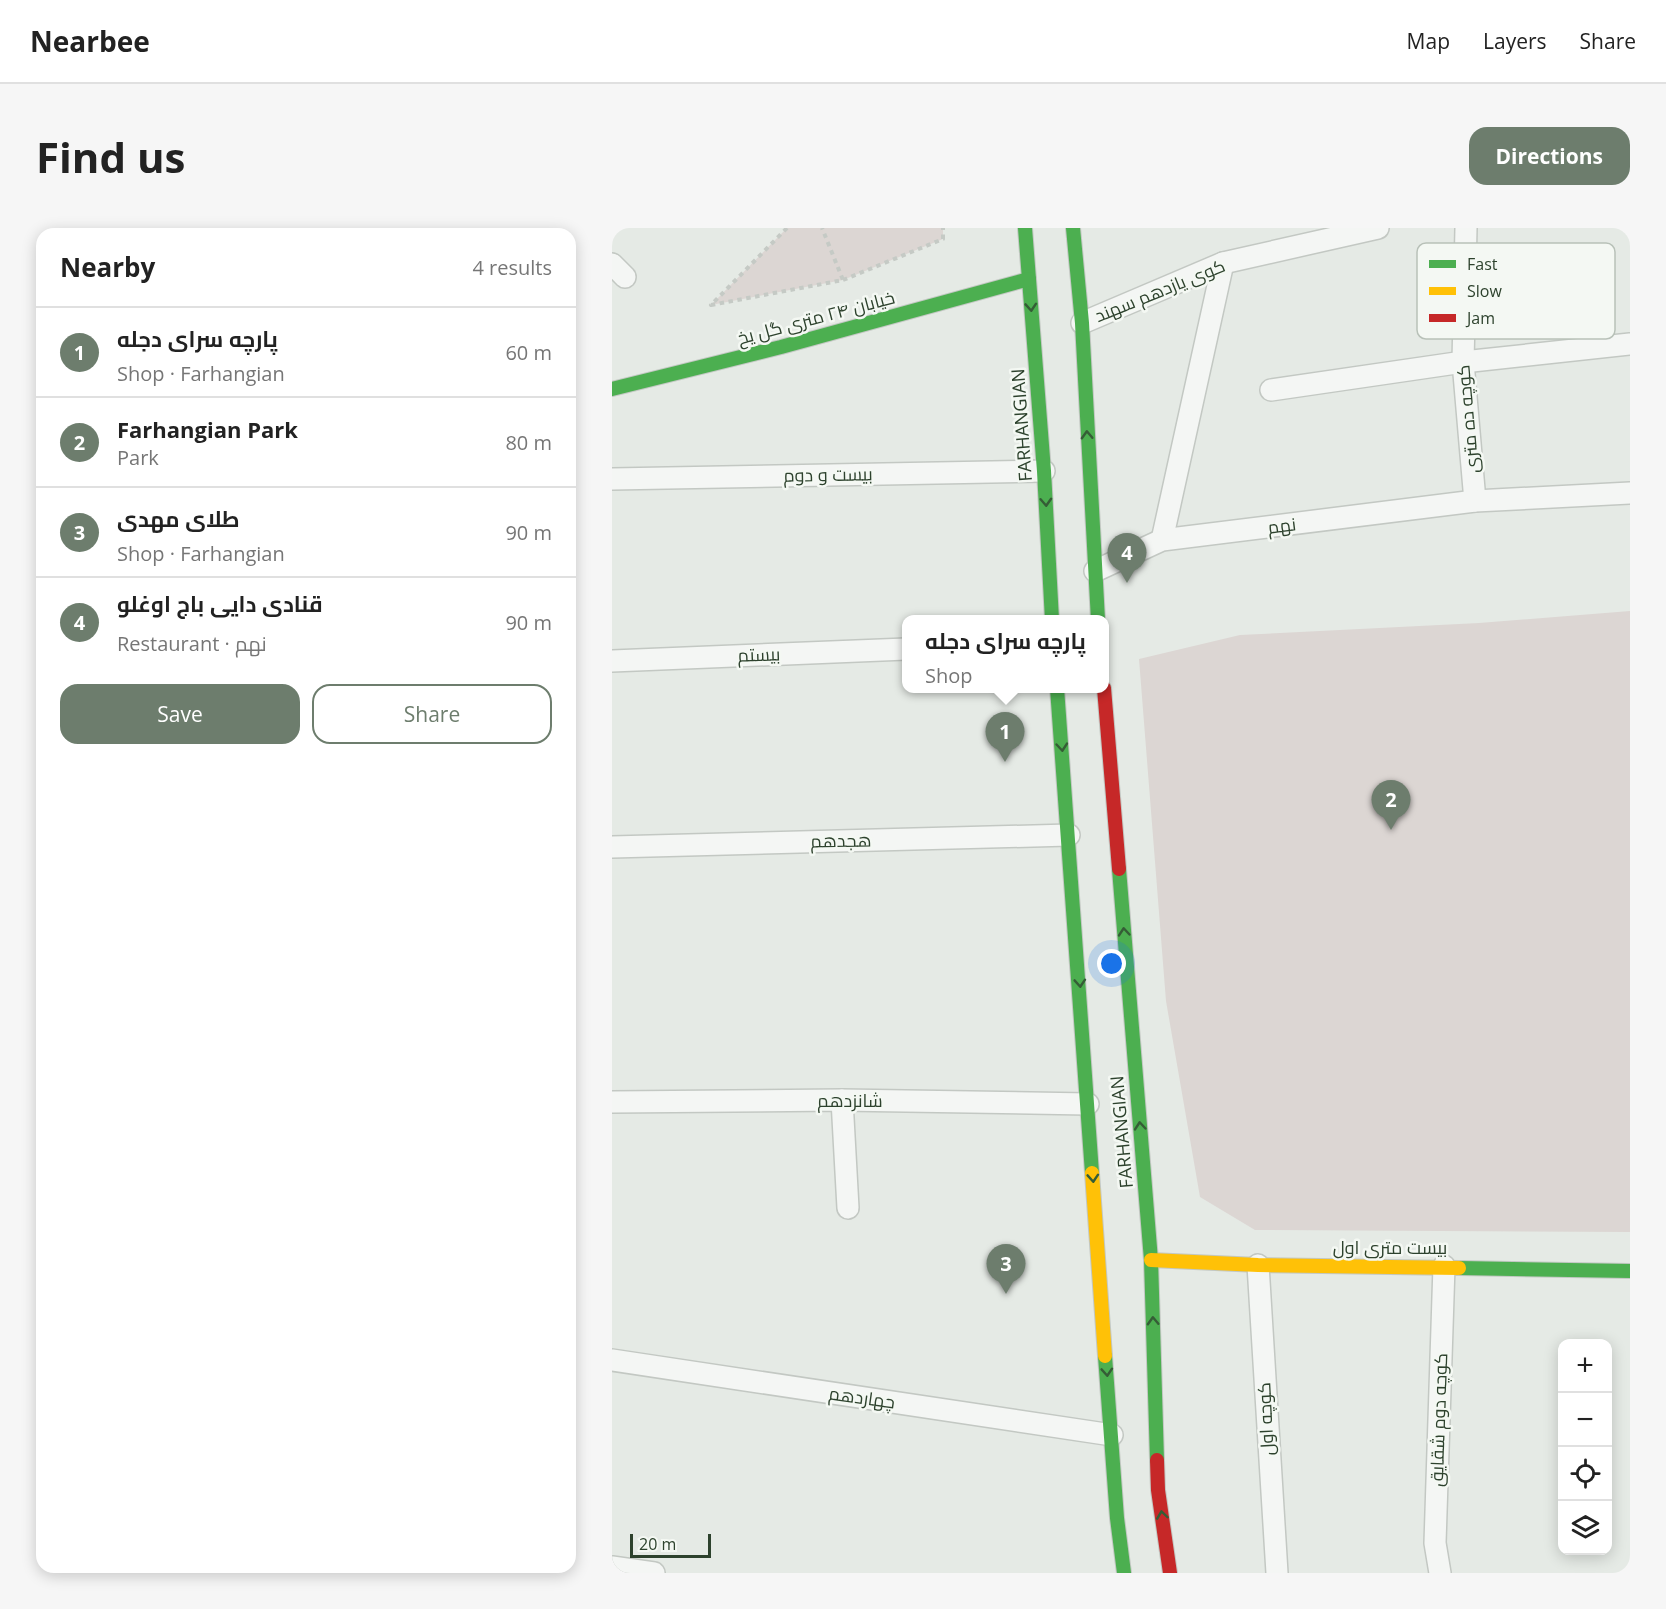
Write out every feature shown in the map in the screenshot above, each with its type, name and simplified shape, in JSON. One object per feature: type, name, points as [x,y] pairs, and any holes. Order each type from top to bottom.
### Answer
[{"type":"main road","name":"FARHANGIAN","points":[[1025,228],[1053,475],[1052,615]]},
{"type":"main road","points":[[1073,228],[1082,323],[1085,489],[1098,615]]},
{"type":"main road","name":"خیابان ۲۴ متری گل یخ","points":[[612,389],[781,347],[1029,279]]},
{"type":"main road","name":"FARHANGIAN","points":[[1057,693],[1117,1518],[1124,1573]]},
{"type":"main road","name":"FARHANGIAN","points":[[1104,693],[1150,1260],[1158,1490],[1170,1573]]},
{"type":"main road","name":"بیست متری اول","points":[[1150,1260],[1258,1265],[1444,1266],[1630,1271]]},
{"type":"street","name":"کوی یازدهم سهند","points":[[1082,323],[1223,263],[1378,228]]},
{"type":"street","name":"کوچه ده متری","points":[[1466,228],[1466,243]]},
{"type":"street","points":[[1162,540],[1223,263]]},
{"type":"street","name":"کوچه ده متری","points":[[1464,339],[1463,362],[1475,501]]},
{"type":"street","points":[[1271,390],[1463,362],[1630,344]]},
{"type":"street","name":"بیست و دوم","points":[[612,479],[1053,475]]},
{"type":"street","name":"نهم","points":[[1095,571],[1162,540],[1475,501],[1630,493]]},
{"type":"street","name":"بیستم","points":[[612,661],[902,649]]},
{"type":"street","name":"هجدهم","points":[[612,847],[1069,836]]},
{"type":"street","points":[[842,1100],[848,1208]]},
{"type":"street","name":"شانزدهم","points":[[612,1102],[842,1100],[1088,1104]]},
{"type":"street","name":"کوچه اول","points":[[1258,1265],[1275,1565],[1278,1573]]},
{"type":"street","name":"کوچه دوم شقایق","points":[[1440,1573],[1436,1543],[1444,1266]]},
{"type":"street","name":"چهاردهم","points":[[612,1360],[1112,1435]]},
{"type":"street","points":[[612,1567],[654,1573]]},
{"type":"path","points":[[788,228],[711,305],[843,279],[943,239],[943,228]]},
{"type":"path","points":[[822,228],[843,279]]},
{"type":"shaded area","points":[[787,228],[943,228],[943,239],[843,280],[711,305]]},
{"type":"shaded area","points":[[1630,611],[1630,1232],[1255,1230],[1200,1197],[1166,1001],[1139,659],[1240,635],[1479,623]]},
{"type":"traffic: fast","points":[[1025,228],[1044,471],[1052,615]]},
{"type":"traffic: fast","points":[[1073,228],[1082,323],[1098,615]]},
{"type":"traffic: fast","points":[[612,389],[781,347],[1029,279]]},
{"type":"traffic: fast","points":[[1057,693],[1092,1173]]},
{"type":"traffic: fast","points":[[1119,869],[1151,1260],[1157,1460]]},
{"type":"traffic: fast","points":[[1459,1268],[1630,1271]]},
{"type":"traffic: fast","points":[[1105,1356],[1117,1518],[1124,1573]]},
{"type":"traffic: slow","points":[[1092,1173],[1105,1356]]},
{"type":"traffic: slow","points":[[1151,1260],[1258,1265],[1459,1268]]},
{"type":"traffic: jam","points":[[1104,693],[1119,869]]},
{"type":"traffic: jam","points":[[1157,1460],[1158,1490],[1170,1573]]},
{"type":"place","name":"قنادی دایی باج اوغلو","points":[[1127,583]]},
{"type":"place","name":"پارچه سرای دجله","points":[[1005,762]]},
{"type":"place","name":"Farhangian Park","points":[[1391,830]]},
{"type":"place","name":"طلای مهدی","points":[[1006,1294]]}]
